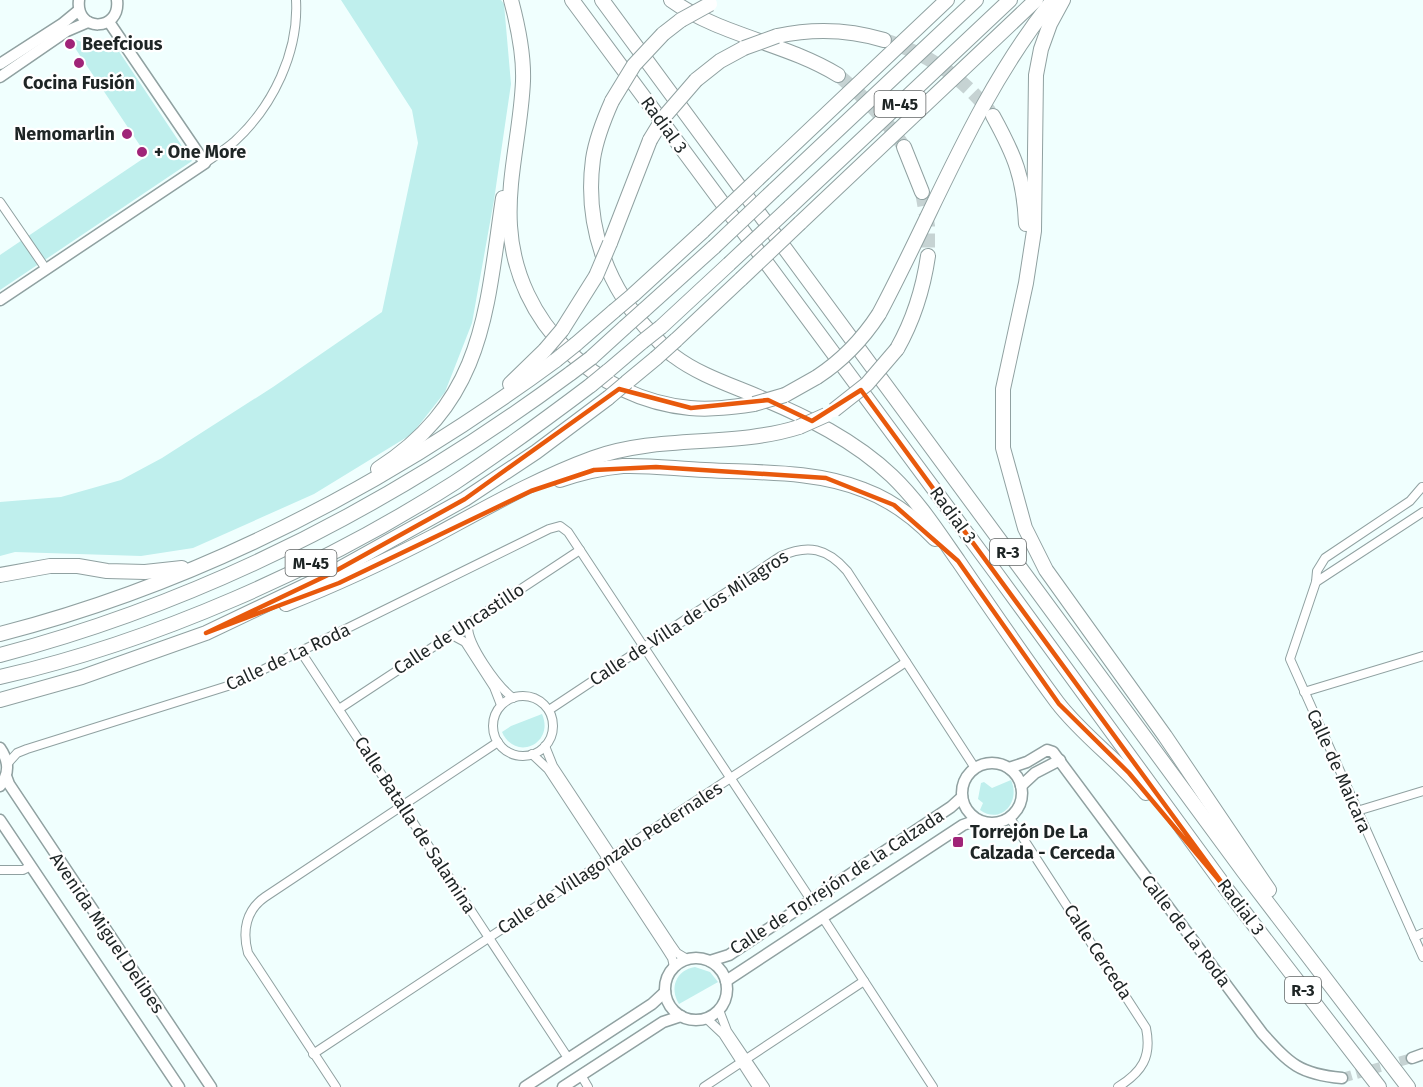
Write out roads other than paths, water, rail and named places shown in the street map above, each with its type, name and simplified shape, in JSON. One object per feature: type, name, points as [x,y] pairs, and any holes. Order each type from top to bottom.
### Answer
[{"type":"highway","points":[[511,0],[522,52],[522,102],[510,191],[510,228],[518,270],[528,295],[544,325],[579,363],[604,380],[642,399],[691,408],[719,409],[754,404],[785,395],[817,377],[850,351],[864,336],[879,314],[948,172],[992,90],[1053,0]]},
{"type":"highway","name":"Radial 3","points":[[572,0],[1228,891],[1379,1087]]},
{"type":"highway","name":"Radial 3","points":[[602,0],[1251,881],[1408,1087]]},
{"type":"highway","points":[[671,0],[684,9],[723,27],[820,64],[838,75]]},
{"type":"highway","points":[[0,633],[81,610],[196,567],[291,525],[389,472],[503,399],[576,344],[633,295],[947,0]]},
{"type":"highway","name":"M-45","points":[[0,655],[76,634],[162,604],[302,542],[437,466],[515,414],[591,358],[714,247],[976,0]]},
{"type":"highway","name":"M-45","points":[[0,677],[101,649],[174,623],[319,559],[453,483],[591,385],[661,327],[1010,0]]},
{"type":"highway","points":[[206,633],[330,574],[465,499],[536,452],[608,398],[656,358],[741,279],[1036,0]]},
{"type":"highway","points":[[1063,0],[1050,24],[1041,49],[1036,75],[1034,231],[1026,283],[1003,389],[1002,448],[1025,528],[1047,570],[1068,602],[1165,736],[1274,898],[1353,1004],[1385,1056]]},
{"type":"highway","points":[[715,2],[681,20],[663,34],[634,65],[612,101],[593,158],[592,215],[607,268],[620,294],[637,319],[673,356],[721,381],[791,410],[832,431],[863,452],[892,476],[933,524],[1059,705],[1129,772],[1228,891]]},
{"type":"highway","points":[[428,447],[499,394],[545,350],[562,330],[596,276],[651,140],[664,117],[696,80],[720,61],[744,48],[777,36],[800,31],[825,30],[863,34],[884,40]]},
{"type":"highway","points":[[291,525],[388,462],[420,435],[443,410],[464,377],[478,341],[485,313],[512,140],[522,102]]},
{"type":"highway","points":[[993,116],[1017,164],[1025,194],[1026,283]]},
{"type":"highway","points":[[904,147],[922,192]]},
{"type":"highway","points":[[0,700],[82,677],[339,584],[555,473],[596,457],[654,445],[754,437],[799,427],[830,412],[867,384],[897,349],[916,312],[928,256]]},
{"type":"highway","points":[[447,529],[482,516],[551,482],[594,470],[623,466],[764,473],[826,478],[872,493],[911,516],[958,561]]},
{"type":"highway","points":[[0,575],[50,566],[145,572],[196,567]]},
{"type":"main road","points":[[0,77],[67,32],[88,22],[99,25],[109,22],[116,12],[118,0]]},
{"type":"main road","points":[[0,64],[67,20],[79,5],[88,22]]},
{"type":"main road","points":[[0,300],[205,163],[109,22]]},
{"type":"main road","points":[[0,748],[8,763],[3,781]]},
{"type":"main road","points":[[1009,768],[1027,762],[1047,750],[1056,756],[1022,786]]},
{"type":"main road","name":"Calle de La Roda","points":[[1056,756],[1262,1033],[1285,1059],[1301,1070],[1322,1076],[1342,1078]]},
{"type":"main road","points":[[989,763],[1009,768],[1017,776],[1022,786],[1021,803],[1010,818],[994,824],[977,820],[967,810],[962,797],[964,781],[975,768],[989,763]]},
{"type":"main road","name":"Avenida Miguel Delibes","points":[[3,781],[9,784],[211,1087]]},
{"type":"main road","name":"Calle de Torrejón de la Calzada","points":[[710,961],[729,955],[951,807],[962,797]]},
{"type":"main road","name":"Avenida Miguel Delibes","points":[[0,820],[179,1087]]},
{"type":"main road","name":"Calle de Torrejón de la Calzada","points":[[726,981],[963,825],[977,820]]},
{"type":"main road","points":[[698,958],[710,961],[718,968],[726,981],[726,996],[719,1010],[706,1018],[693,1020],[681,1016],[668,1003],[665,992],[669,974],[674,967],[687,959],[698,958]]},
{"type":"main road","points":[[525,1087],[652,1004],[665,992]]},
{"type":"main road","points":[[563,1087],[663,1022],[681,1016]]},
{"type":"street","points":[[205,163],[235,141],[256,120],[273,94],[285,69],[292,44],[296,0]]},
{"type":"street","points":[[0,202],[46,269]]},
{"type":"street","name":"Calle de Maicara","points":[[1423,487],[1410,501],[1325,558],[1317,571],[1316,582],[1290,658],[1423,957]]},
{"type":"street","points":[[1316,582],[1423,512]]},
{"type":"street","name":"Calle de La Roda","points":[[8,763],[17,753],[27,749],[234,684],[552,528],[560,526],[568,532],[580,550]]},
{"type":"street","name":"Calle de Villa de los Milagros","points":[[549,710],[781,556],[793,550],[805,548],[829,554],[847,571],[975,768]]},
{"type":"street","points":[[580,550],[812,900]]},
{"type":"street","name":"Calle de Uncastillo","points":[[339,709],[580,550]]},
{"type":"street","points":[[468,624],[470,639],[498,683],[513,698]]},
{"type":"street","points":[[452,634],[465,642],[494,687],[501,705]]},
{"type":"street","name":"Calle Batalla de Salamina","points":[[301,652],[568,1058]]},
{"type":"street","points":[[1304,692],[1423,656]]},
{"type":"street","name":"Calle de Villagonzalo Pedernales","points":[[313,1054],[906,662]]},
{"type":"street","points":[[530,696],[541,701],[549,710],[553,729],[545,746],[532,754],[523,756],[513,754],[498,742],[494,733],[493,723],[496,713],[501,705],[513,698],[530,696]]},
{"type":"street","points":[[336,1087],[248,953],[244,929],[248,919],[258,902],[498,742]]},
{"type":"street","points":[[545,746],[553,765],[672,958],[674,967]]},
{"type":"street","points":[[532,754],[548,769],[677,953],[687,959]]},
{"type":"street","points":[[1357,811],[1423,791]]},
{"type":"street","name":"Calle Cerceda","points":[[1010,818],[1146,1028],[1148,1038],[1144,1062],[1132,1078],[1118,1087]]},
{"type":"street","points":[[0,870],[22,870],[31,866]]},
{"type":"street","points":[[823,918],[933,1087]]},
{"type":"street","points":[[1414,937],[1423,933]]},
{"type":"street","points":[[704,1087],[864,981]]},
{"type":"street","points":[[719,1010],[757,1087]]},
{"type":"street","points":[[706,1018],[723,1034],[765,1087]]},
{"type":"street","points":[[581,1076],[588,1087]]},
{"type":"tunnel","points":[[884,40],[915,52],[943,68],[967,87],[990,112]]},
{"type":"tunnel","points":[[838,75],[874,108],[904,147]]},
{"type":"tunnel","points":[[922,192],[928,226],[928,256]]},
{"type":"tunnel","points":[[1342,1078],[1412,1058]]},
{"type":"place","name":"Beefcious","points":[[70,44]]},
{"type":"place","name":"Cocina Fusión","points":[[79,63]]},
{"type":"place","name":"Nemomarlin","points":[[127,134]]},
{"type":"place","name":"+ One More","points":[[142,152]]},
{"type":"place","name":"Torrejón De La Calzada - Cerceda","points":[[958,842]]}]
